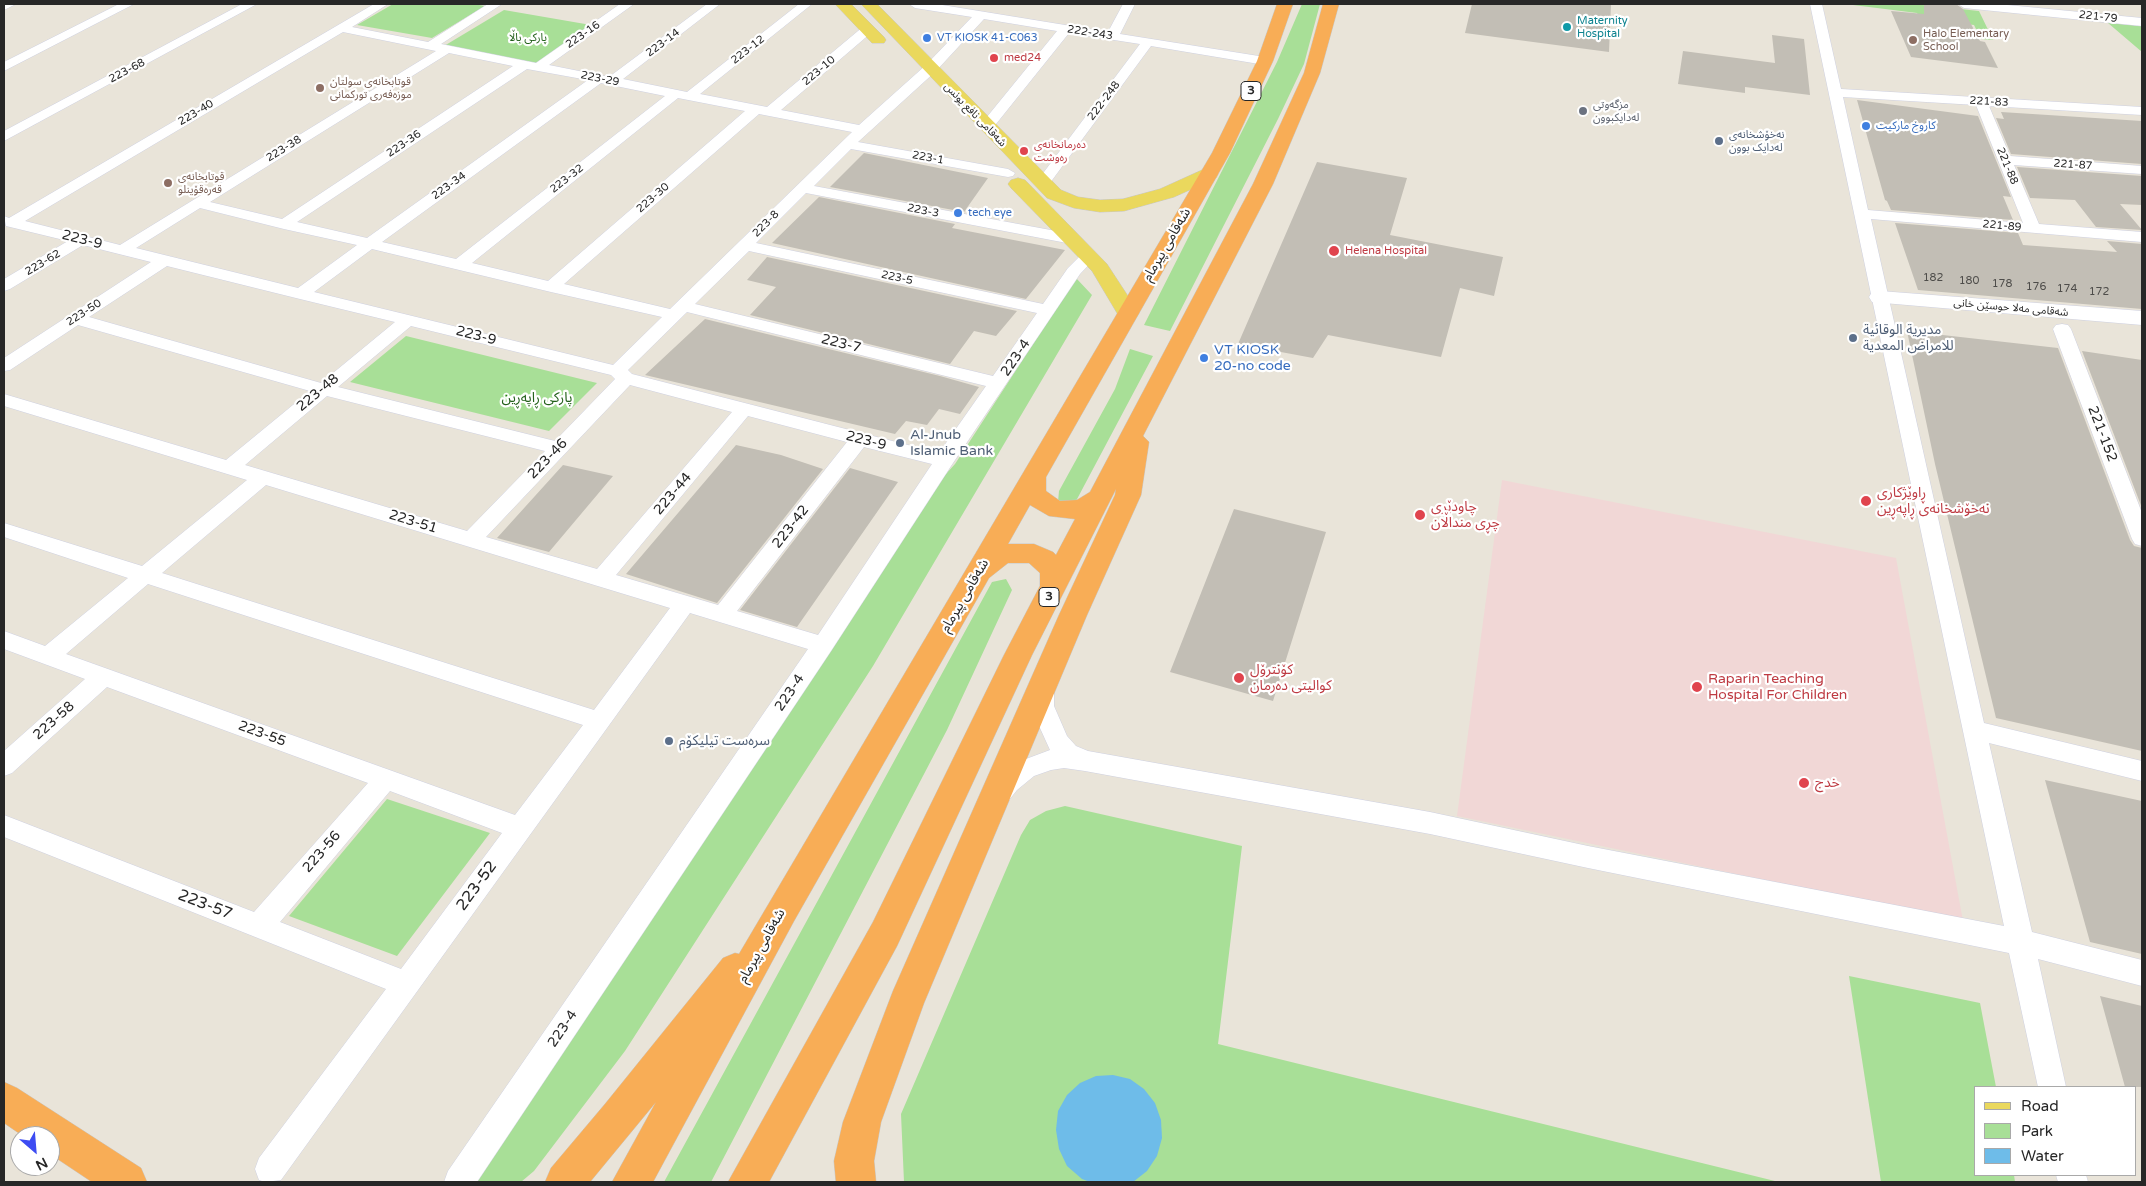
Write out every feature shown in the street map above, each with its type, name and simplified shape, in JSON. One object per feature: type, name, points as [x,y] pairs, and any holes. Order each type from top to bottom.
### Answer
[{"type":"highway","name":"شەقامی پیرمام","points":[[632,1182],[782,910],[1209,174],[1265,61],[1285,4]]},
{"type":"highway","name":"3","points":[[748,1182],[885,934],[1018,655],[1052,592],[1142,412],[1263,184],[1312,73],[1331,4]]},
{"type":"highway","points":[[856,1182],[854,1160],[862,1122],[906,1003],[1043,685],[1128,495],[1142,412]]},
{"type":"highway","points":[[1034,478],[1033,490],[1037,497],[1043,504],[1058,510],[1075,510],[1086,507],[1100,497]]},
{"type":"highway","points":[[980,570],[994,558],[1005,554],[1023,552],[1034,554],[1044,559],[1053,570],[1052,592]]},
{"type":"highway","points":[[565,1182],[614,1124],[782,910]]},
{"type":"highway","points":[[4,1101],[127,1182]]},
{"type":"main road","name":"شەقامی نافع یونس","points":[[842,4],[868,30],[912,68],[987,126],[1042,184],[1054,194],[1074,202],[1100,206],[1124,205],[1167,193],[1209,174]]},
{"type":"main road","name":"شەقامی نافع یونس","points":[[868,4],[932,95]]},
{"type":"main road","name":"شەقامی نافع یونس","points":[[987,151],[1090,256],[1110,280],[1128,313]]},
{"type":"street","points":[[4,6],[10,4]]},
{"type":"street","points":[[4,67],[128,4]]},
{"type":"street","name":"223-68","points":[[4,137],[251,4]]},
{"type":"street","name":"223-40","points":[[9,225],[382,4]]},
{"type":"street","points":[[430,46],[496,4]]},
{"type":"street","name":"223-16","points":[[532,66],[628,4]]},
{"type":"street","name":"223-14","points":[[605,80],[714,4]]},
{"type":"street","name":"223-12","points":[[689,97],[806,4]]},
{"type":"street","name":"222-243","points":[[915,4],[1265,61]]},
{"type":"street","points":[[1112,36],[1129,4]]},
{"type":"street","points":[[1816,4],[2052,1086]]},
{"type":"street","name":"221-79","points":[[1964,4],[2142,22]]},
{"type":"street","name":"223-8","points":[[621,375],[678,311],[862,130],[912,68],[981,15]]},
{"type":"street","name":"223-29","points":[[339,28],[862,130]]},
{"type":"street","points":[[987,126],[1065,28]]},
{"type":"street","name":"223-10","points":[[763,111],[868,30]]},
{"type":"street","name":"222-248","points":[[1042,184],[1148,42]]},
{"type":"street","name":"223-38","points":[[122,250],[447,49]]},
{"type":"street","name":"223-36","points":[[284,224],[532,66]]},
{"type":"street","name":"223-34","points":[[300,294],[367,244],[605,80]]},
{"type":"street","name":"221-83","points":[[1836,92],[2142,111]]},
{"type":"street","name":"223-32","points":[[459,265],[674,94]]},
{"type":"street","name":"221-88","points":[[1981,102],[2033,229]]},
{"type":"street","name":"223-30","points":[[551,287],[763,111]]},
{"type":"street","points":[[4,124],[21,128]]},
{"type":"street","name":"223-1","points":[[848,144],[1008,173]]},
{"type":"street","name":"221-87","points":[[2004,160],[2142,170]]},
{"type":"street","name":"223-3","points":[[803,188],[1072,239]]},
{"type":"street","name":"223-7","points":[[196,204],[551,287],[678,311],[999,383]]},
{"type":"street","name":"221-89","points":[[1862,214],[2142,237]]},
{"type":"street","name":"223-9","points":[[9,225],[81,240],[408,320],[944,461]]},
{"type":"street","name":"223-62","points":[[4,286],[81,240]]},
{"type":"street","name":"223-5","points":[[745,245],[1048,310]]},
{"type":"street","name":"223-4","points":[[459,1182],[823,645],[944,461],[1074,271],[1090,256]]},
{"type":"street","name":"223-50","points":[[4,366],[165,260]]},
{"type":"street","name":"شەقامی مەلا حوسێن خانی","points":[[1882,305],[2142,318]]},
{"type":"street","name":"شەقامی مەلا حوسێن خانی","points":[[1882,305],[2062,329],[2142,336]]},
{"type":"street","points":[[76,319],[323,388],[558,448]]},
{"type":"street","name":"223-48","points":[[230,467],[323,388],[408,320]]},
{"type":"street","name":"221-152","points":[[2062,329],[2142,539]]},
{"type":"street","name":"223-46","points":[[471,540],[558,448],[621,375]]},
{"type":"street","name":"223-51","points":[[4,400],[823,645]]},
{"type":"street","name":"223-44","points":[[601,578],[744,409]]},
{"type":"street","name":"223-42","points":[[722,615],[860,439]]},
{"type":"street","points":[[48,656],[263,477]]},
{"type":"street","points":[[4,530],[599,721]]},
{"type":"street","name":"223-52","points":[[270,1169],[685,604]]},
{"type":"street","name":"223-55","points":[[4,640],[520,828]]},
{"type":"street","name":"223-58","points":[[4,766],[104,676]]},
{"type":"street","points":[[1043,685],[1042,706],[1058,742],[1068,753],[1086,761]]},
{"type":"street","points":[[1974,730],[2142,771]]},
{"type":"street","points":[[995,799],[1008,783],[1026,770],[1050,760],[1064,758],[1086,761],[1430,823],[1588,857],[2020,942],[2142,972]]},
{"type":"street","name":"223-56","points":[[259,926],[386,779]]},
{"type":"street","name":"223-57","points":[[4,826],[406,984]]},
{"type":"shaded area","name":"Raparin Teaching Hospital For Children","points":[[1502,480],[1896,558],[1963,921],[1457,816]]},
{"type":"green space","points":[[393,4],[473,4],[485,6],[432,38],[357,25]]},
{"type":"green space","points":[[1302,4],[1320,4],[1304,64],[1278,119],[1170,331],[1144,325],[1277,62]]},
{"type":"green space","points":[[1845,4],[1913,4],[1979,11],[1993,40],[1981,39],[1974,25],[1920,19],[1917,13]]},
{"type":"green space","name":"پارکی باڵا","points":[[504,10],[591,25],[538,64],[444,46]]},
{"type":"green space","points":[[2108,23],[2142,26],[2142,52]]},
{"type":"green space","points":[[1076,278],[1092,295],[873,666],[625,1051],[534,1171],[521,1182],[470,1182],[829,635],[935,486],[955,464]]},
{"type":"green space","name":"پارکی ڕاپەڕین","points":[[406,336],[597,383],[549,431],[350,382]]},
{"type":"green space","points":[[1130,349],[1153,356],[1076,501],[1058,502],[1059,491],[1115,389]]},
{"type":"green space","points":[[1006,579],[1012,590],[947,730],[711,1182],[664,1182],[992,582]]},
{"type":"green space","points":[[387,799],[490,833],[397,956],[289,916]]},
{"type":"green space","points":[[1065,806],[1242,846],[1218,1044],[1779,1182],[904,1182],[901,1114],[1021,835],[1030,820],[1046,811]]},
{"type":"green space","points":[[1849,976],[1980,1003],[1996,1086],[1974,1086],[1974,1176],[2014,1176],[2015,1182],[1881,1182]]},
{"type":"water","points":[[1113,1075],[1130,1079],[1144,1089],[1155,1103],[1161,1120],[1162,1138],[1157,1156],[1147,1171],[1133,1182],[1090,1182],[1082,1179],[1067,1166],[1059,1149],[1056,1130],[1058,1111],[1067,1095],[1080,1083],[1096,1076]]},
{"type":"building","name":"Maternity Hospital","points":[[1472,4],[1611,4],[1609,52],[1465,33]]},
{"type":"building","points":[[1924,4],[1956,4],[1963,9],[1980,41],[1985,42],[1998,68],[1911,57],[1891,11],[1924,14]]},
{"type":"building","points":[[1772,35],[1804,39],[1810,95],[1745,87],[1745,93],[1678,84],[1683,51],[1775,63]]},
{"type":"building","points":[[1857,100],[1978,116],[2011,197],[2003,196],[2013,220],[1891,210],[1885,200]]},
{"type":"building","points":[[2001,112],[2142,121],[2142,164],[2011,154],[1996,118],[2004,119]]},
{"type":"building","points":[[864,153],[988,178],[964,212],[830,187]]},
{"type":"building","name":"Helena Hospital","points":[[1317,162],[1407,178],[1390,235],[1503,257],[1494,296],[1460,288],[1441,357],[1328,335],[1313,358],[1238,344]]},
{"type":"building","points":[[2017,167],[2142,176],[2142,205],[2120,204],[2142,230],[2096,227],[2075,200],[2030,198]]},
{"type":"building","points":[[819,197],[955,224],[952,228],[1065,250],[1026,299],[772,243]]},
{"type":"building","points":[[1895,223],[2018,233],[2023,245],[2117,252],[2107,241],[2142,244],[2142,309],[1918,290]]},
{"type":"building","points":[[767,257],[1017,311],[996,336],[974,331],[950,364],[750,315],[776,287],[747,280]]},
{"type":"building","points":[[705,319],[979,387],[960,414],[939,409],[927,425],[906,421],[895,434],[645,375]]},
{"type":"building","points":[[1907,331],[2058,348],[2130,540],[2134,546],[2142,548],[2142,751],[1996,718],[1935,464]]},
{"type":"building","points":[[2082,351],[2142,360],[2142,508]]},
{"type":"building","points":[[736,445],[781,455],[823,469],[717,603],[626,574]]},
{"type":"building","points":[[563,465],[613,476],[549,552],[497,538]]},
{"type":"building","points":[[850,468],[898,482],[797,627],[740,610]]},
{"type":"building","points":[[1234,509],[1326,532],[1273,701],[1170,672]]},
{"type":"building","points":[[2045,780],[2142,801],[2142,954],[2090,942]]},
{"type":"building","points":[[2100,996],[2142,1006],[2142,1087],[2125,1086]]},
{"type":"place","name":"Maternity Hospital","points":[[1567,27]]},
{"type":"place","name":"VT KIOSK 41-C063","points":[[927,38]]},
{"type":"place","name":"Halo Elementary School","points":[[1913,40]]},
{"type":"place","name":"med24","points":[[994,58]]},
{"type":"place","name":"قوتابخانەی سولتان موزەفەری تورکمانی","points":[[320,88]]},
{"type":"place","name":"مزگەوتی لەدایکبوون","points":[[1583,111]]},
{"type":"place","name":"كاروخ ماركیت","points":[[1866,126]]},
{"type":"place","name":"نەخۆشخانەی لەدایک بوون","points":[[1719,141]]},
{"type":"place","name":"دەرمانخانەی رەوشت","points":[[1024,151]]},
{"type":"place","name":"قوتابخانەی قەرەقۆینلو","points":[[168,183]]},
{"type":"place","name":"tech eye","points":[[958,213]]},
{"type":"place","name":"Helena Hospital","points":[[1334,251]]},
{"type":"place","name":"مديرية الوقائية للامراض المعدية","points":[[1853,338]]},
{"type":"place","name":"VT KIOSK 20-no code","points":[[1204,358]]},
{"type":"place","name":"Al-Jnub Islamic Bank","points":[[900,443]]},
{"type":"place","name":"ڕاوێژکاری نەخۆشخانەی ڕاپەڕین","points":[[1866,501]]},
{"type":"place","name":"چاودێری چڕی منداڵان","points":[[1420,515]]},
{"type":"place","name":"کۆنترۆل کوالیتی دەرمان","points":[[1239,678]]},
{"type":"place","name":"Raparin Teaching Hospital For Children","points":[[1697,687]]},
{"type":"place","name":"سره‌ست تیلیکۆم","points":[[669,741]]},
{"type":"place","name":"خدج","points":[[1804,783]]}]
